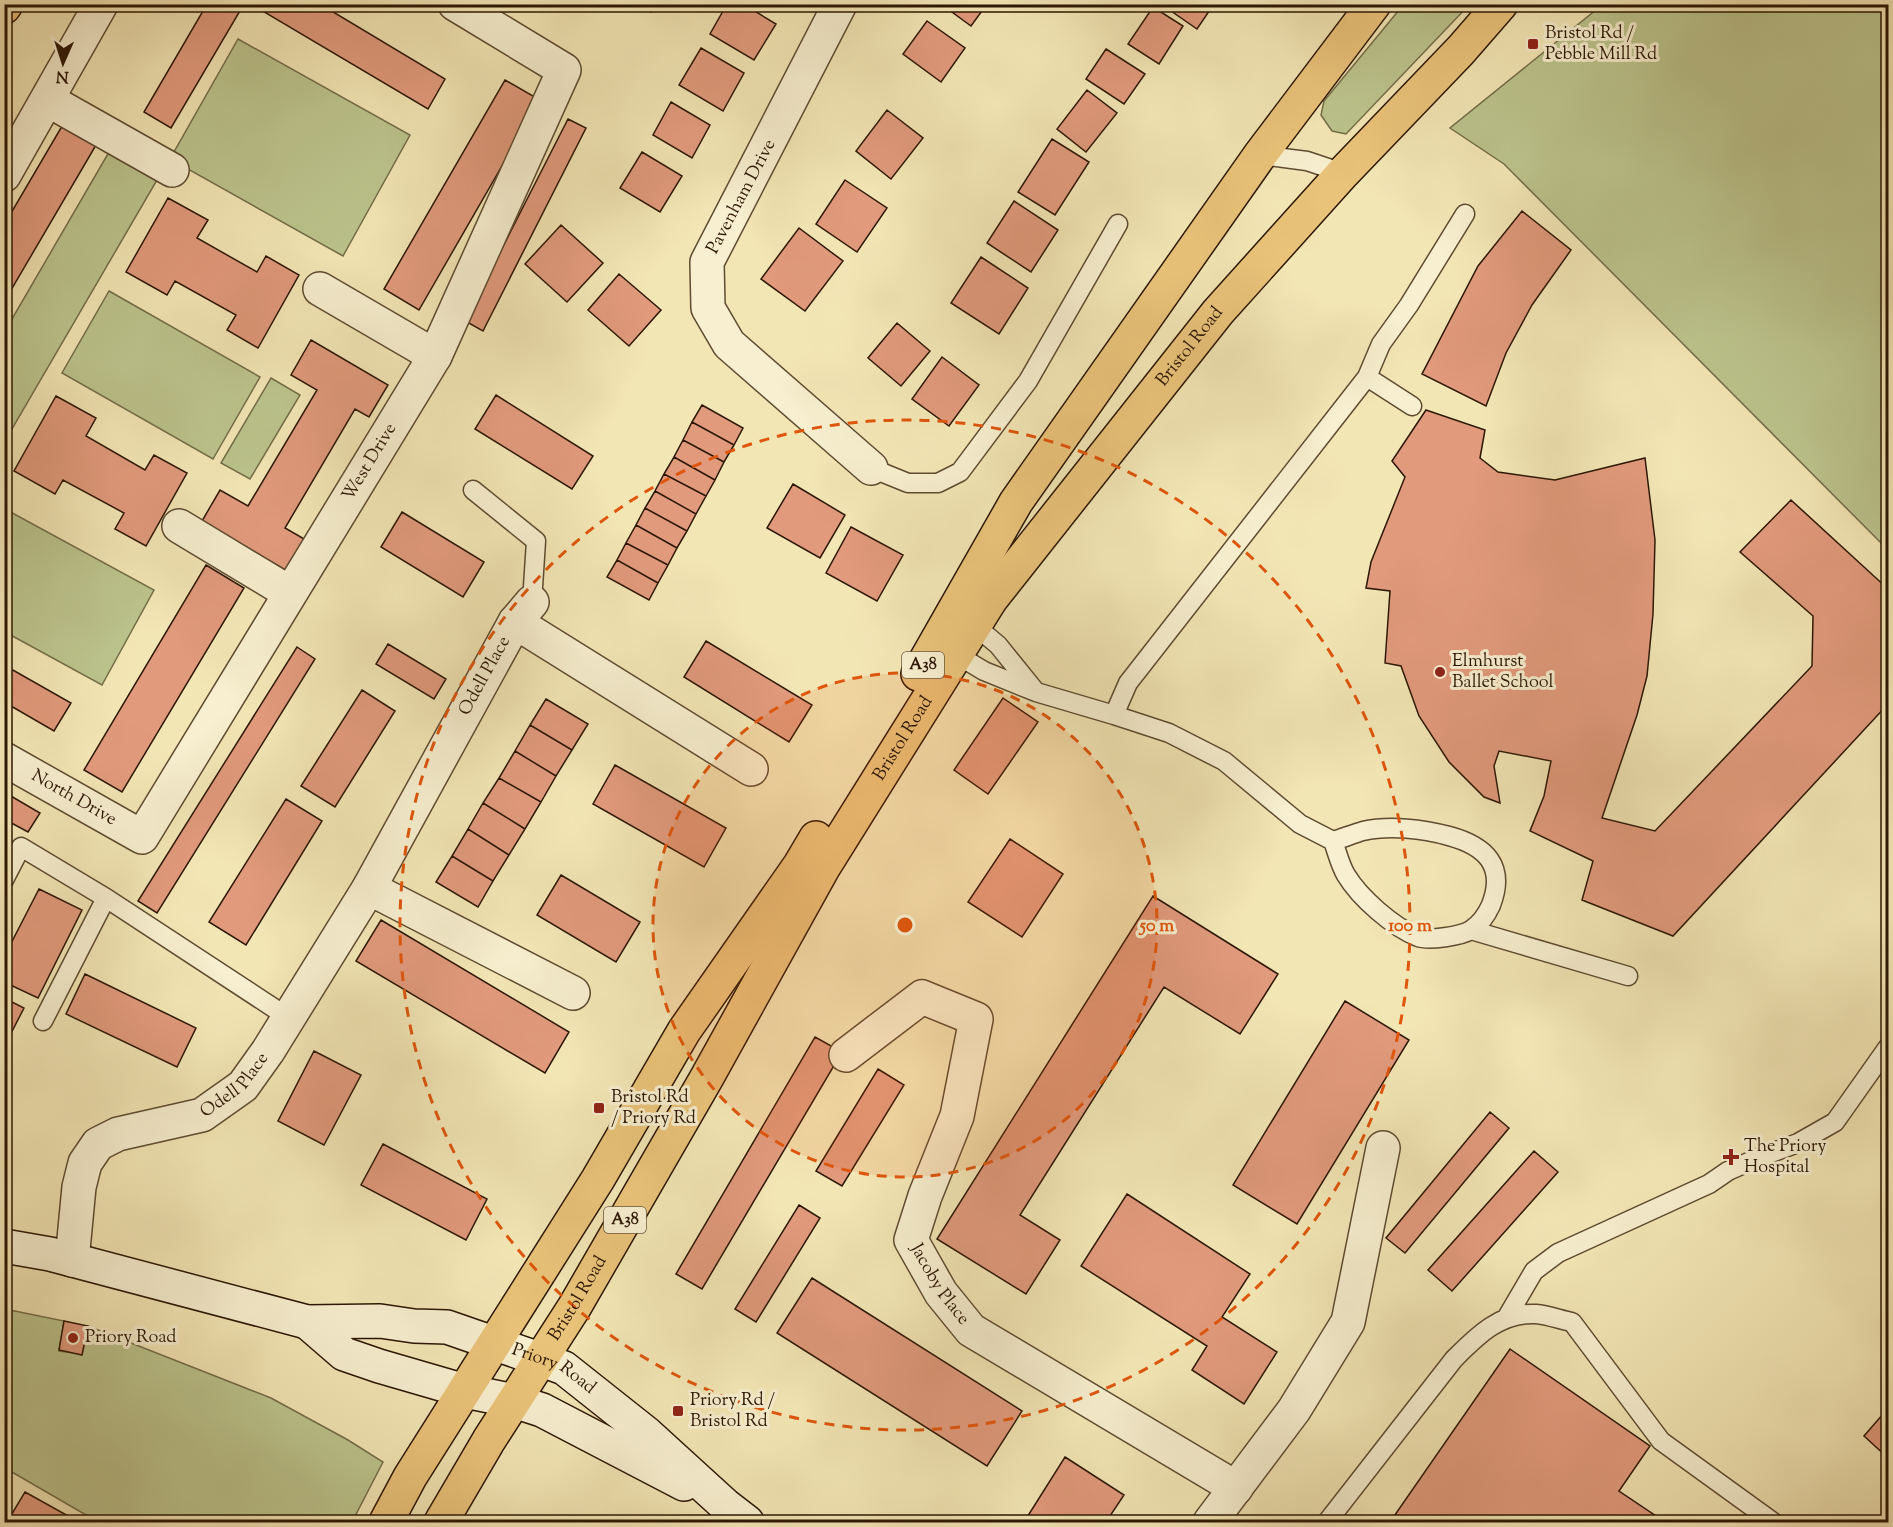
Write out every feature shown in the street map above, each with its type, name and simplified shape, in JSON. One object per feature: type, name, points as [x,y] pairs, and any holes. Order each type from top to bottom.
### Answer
[{"type":"highway","name":"Bristol Road","points":[[441,1522],[489,1440],[542,1359],[706,1079],[964,618],[1016,502],[1260,155],[1374,4]]},
{"type":"highway","name":"Bristol Road","points":[[964,618],[991,599],[1210,322],[1343,172],[1461,50],[1501,4]]},
{"type":"highway","name":"Bristol Road","points":[[386,1522],[410,1477],[598,1179],[684,1031],[800,866],[946,648]]},
{"type":"street","points":[[4,175],[101,4]]},
{"type":"street","name":"West Drive","points":[[142,837],[435,356],[564,70],[455,4]]},
{"type":"street","name":"Pavenham Drive","points":[[833,8],[707,262],[708,308],[729,344],[871,468]]},
{"type":"street","points":[[48,100],[172,170]]},
{"type":"street","points":[[320,289],[435,356]]},
{"type":"street","points":[[179,526],[290,593]]},
{"type":"street","name":"Odell Place","points":[[72,1260],[79,1187],[85,1163],[98,1144],[118,1134],[202,1115],[243,1086],[289,1018],[369,888],[523,612],[751,769]]},
{"type":"street","name":"North Drive","points":[[4,759],[142,837]]},
{"type":"street","points":[[369,888],[573,993]]},
{"type":"street","name":"Jacoby Place","points":[[846,1055],[922,997],[976,1019],[957,1116],[924,1196],[911,1240],[941,1293],[971,1330],[1236,1488]]},
{"type":"street","points":[[1210,1522],[1294,1410],[1348,1322],[1383,1148]]},
{"type":"street","name":"Priory Road","points":[[4,1246],[72,1260],[307,1322],[380,1321],[414,1326],[447,1327],[496,1342],[564,1368],[646,1433],[736,1514]]},
{"type":"street","name":"Priory Road","points":[[307,1322],[344,1354],[465,1392],[514,1401],[542,1410],[736,1514]]},
{"type":"lane","points":[[1260,155],[1307,160],[1343,172]]},
{"type":"lane","points":[[1114,715],[1128,683],[1366,377],[1381,344],[1409,305],[1465,214]]},
{"type":"lane","points":[[871,468],[908,483],[939,483],[960,472],[1028,381],[1118,224]]},
{"type":"lane","points":[[1366,377],[1412,406]]},
{"type":"lane","points":[[473,490],[536,541],[523,612]]},
{"type":"lane","points":[[964,618],[998,645],[1036,692]]},
{"type":"lane","points":[[946,648],[984,671],[1036,692],[1169,733],[1224,760],[1300,824],[1333,841],[1346,875],[1370,906],[1419,937],[1429,938],[1471,930],[1628,976]]},
{"type":"lane","points":[[1333,841],[1365,831],[1419,830],[1460,839],[1480,850],[1496,868],[1497,879],[1494,896],[1486,915],[1471,930]]},
{"type":"lane","points":[[4,880],[21,847],[106,898],[289,1018]]},
{"type":"lane","points":[[43,1021],[106,898]]},
{"type":"lane","points":[[1507,1317],[1534,1271],[1558,1253],[1709,1184],[1728,1171],[1798,1143],[1835,1122],[1888,1047]]},
{"type":"lane","points":[[1327,1522],[1454,1359],[1476,1336],[1507,1317],[1536,1314],[1572,1322],[1661,1441],[1773,1522]]},
{"type":"green space","points":[[1404,4],[1469,5],[1346,134],[1332,131],[1321,115],[1324,101]]},
{"type":"green space","points":[[1602,5],[1888,5],[1888,550],[1504,164],[1450,128]]},
{"type":"green space","points":[[238,39],[410,135],[343,256],[170,159]]},
{"type":"green space","points":[[109,152],[157,180],[5,441],[5,331]]},
{"type":"green space","points":[[109,291],[260,377],[213,459],[62,373]]},
{"type":"green space","points":[[271,378],[300,395],[250,479],[221,463]]},
{"type":"green space","points":[[5,509],[154,590],[102,685],[5,632]]},
{"type":"green space","points":[[5,1309],[64,1321],[59,1351],[82,1354],[88,1326],[271,1398],[383,1462],[352,1522],[98,1522],[5,1468]]},
{"type":"building","points":[[207,4],[244,4],[171,128],[144,112]]},
{"type":"building","points":[[251,4],[320,4],[445,79],[428,109]]},
{"type":"building","points":[[639,4],[655,4],[651,12]]},
{"type":"building","points":[[727,4],[743,4],[776,24],[754,60],[710,34]]},
{"type":"building","points":[[941,4],[987,4],[971,26]]},
{"type":"building","points":[[1161,4],[1214,4],[1197,29]]},
{"type":"building","points":[[1153,7],[1183,26],[1159,64],[1128,44]]},
{"type":"building","points":[[927,21],[965,48],[941,82],[903,54]]},
{"type":"building","points":[[701,48],[744,73],[723,111],[679,85]]},
{"type":"building","points":[[1106,49],[1145,74],[1124,104],[1086,79]]},
{"type":"building","points":[[505,80],[540,100],[419,310],[384,289]]},
{"type":"building","points":[[1087,90],[1117,113],[1086,152],[1057,129]]},
{"type":"building","points":[[671,102],[710,125],[692,158],[653,135]]},
{"type":"building","points":[[887,110],[923,138],[891,179],[856,151]]},
{"type":"building","points":[[568,119],[586,128],[483,331],[465,321]]},
{"type":"building","points":[[65,121],[99,140],[4,302],[4,225]]},
{"type":"building","points":[[1052,139],[1089,162],[1055,215],[1018,192]]},
{"type":"building","points":[[642,152],[682,176],[660,212],[620,188]]},
{"type":"building","points":[[845,180],[887,208],[857,252],[816,224]]},
{"type":"building","points":[[168,198],[208,220],[197,238],[257,272],[266,256],[299,275],[258,348],[227,330],[236,315],[175,281],[167,295],[126,272]]},
{"type":"building","points":[[1014,201],[1058,230],[1031,272],[987,243]]},
{"type":"building","points":[[1522,211],[1571,250],[1532,305],[1506,353],[1486,406],[1422,374],[1478,266]]},
{"type":"building","points":[[561,225],[603,263],[567,302],[525,264]]},
{"type":"building","points":[[799,228],[843,261],[805,311],[761,279]]},
{"type":"building","points":[[981,257],[1028,288],[999,334],[951,303]]},
{"type":"building","points":[[619,274],[661,310],[629,346],[588,310]]},
{"type":"building","points":[[897,323],[930,351],[901,386],[868,358]]},
{"type":"building","points":[[311,340],[388,385],[369,417],[355,409],[285,528],[306,540],[287,571],[202,521],[220,490],[248,506],[317,390],[291,375]]},
{"type":"building","points":[[942,357],[979,385],[949,426],[912,399]]},
{"type":"building","points":[[496,395],[593,456],[572,489],[475,429]]},
{"type":"building","points":[[56,396],[96,418],[86,436],[145,470],[154,455],[187,473],[146,546],[115,529],[124,513],[63,480],[55,494],[14,471]]},
{"type":"building","points":[[702,405],[743,428],[734,445],[692,422]]},
{"type":"building","points":[[1426,410],[1485,430],[1480,458],[1498,472],[1555,480],[1645,458],[1655,540],[1653,614],[1647,676],[1637,715],[1602,818],[1655,831],[1812,666],[1813,616],[1740,552],[1791,500],[1888,589],[1888,704],[1673,936],[1582,900],[1593,861],[1530,831],[1544,796],[1551,761],[1499,751],[1494,766],[1500,803],[1484,797],[1449,762],[1419,716],[1401,666],[1385,663],[1390,591],[1366,588],[1371,562],[1405,477],[1392,461]]},
{"type":"building","points":[[692,422],[734,445],[724,462],[683,440]]},
{"type":"building","points":[[683,440],[724,462],[715,480],[674,457]]},
{"type":"building","points":[[674,457],[715,480],[706,496],[664,474]]},
{"type":"building","points":[[664,474],[706,496],[696,514],[655,491]]},
{"type":"building","points":[[793,484],[845,515],[820,558],[767,528]]},
{"type":"building","points":[[655,491],[696,514],[687,531],[645,508]]},
{"type":"building","points":[[645,508],[687,531],[677,548],[636,525]]},
{"type":"building","points":[[402,512],[484,562],[463,597],[381,547]]},
{"type":"building","points":[[636,525],[677,548],[668,565],[626,543]]},
{"type":"building","points":[[851,527],[903,555],[877,601],[826,573]]},
{"type":"building","points":[[626,543],[668,565],[658,583],[617,560]]},
{"type":"building","points":[[617,560],[658,583],[649,600],[607,577]]},
{"type":"building","points":[[206,565],[244,588],[122,792],[84,770]]},
{"type":"building","points":[[706,641],[812,705],[789,742],[684,677]]},
{"type":"building","points":[[388,644],[446,679],[434,699],[376,664]]},
{"type":"building","points":[[297,647],[315,659],[157,913],[138,901]]},
{"type":"building","points":[[4,665],[71,703],[54,731],[4,702]]},
{"type":"building","points":[[362,690],[395,711],[335,807],[301,786]]},
{"type":"building","points":[[1003,698],[1038,722],[988,794],[954,770]]},
{"type":"building","points":[[546,699],[588,724],[572,750],[530,725]]},
{"type":"building","points":[[530,725],[572,750],[556,776],[515,751]]},
{"type":"building","points":[[515,751],[556,776],[541,802],[499,778]]},
{"type":"building","points":[[615,765],[726,828],[704,867],[593,804]]},
{"type":"building","points":[[499,778],[541,802],[525,829],[483,803]]},
{"type":"building","points":[[4,792],[40,813],[28,832],[4,819]]},
{"type":"building","points":[[286,799],[322,821],[246,945],[209,922]]},
{"type":"building","points":[[483,803],[525,829],[509,855],[468,829]]},
{"type":"building","points":[[468,829],[509,855],[493,881],[452,856]]},
{"type":"building","points":[[1010,839],[1063,874],[1022,937],[968,902]]},
{"type":"building","points":[[452,856],[493,881],[478,907],[436,882]]},
{"type":"building","points":[[561,875],[640,922],[616,962],[537,915]]},
{"type":"building","points":[[39,889],[82,910],[38,998],[4,982],[4,957]]},
{"type":"building","points":[[1153,896],[1278,974],[1240,1034],[1164,987],[1020,1215],[1060,1240],[1026,1294],[937,1239]]},
{"type":"building","points":[[381,920],[569,1032],[545,1073],[356,961]]},
{"type":"building","points":[[85,974],[196,1028],[177,1067],[66,1014]]},
{"type":"building","points":[[4,998],[24,1008],[4,1047]]},
{"type":"building","points":[[1345,1001],[1409,1040],[1297,1224],[1233,1185]]},
{"type":"building","points":[[815,1037],[842,1052],[702,1289],[676,1274]]},
{"type":"building","points":[[314,1051],[361,1075],[324,1145],[278,1121]]},
{"type":"building","points":[[878,1069],[904,1085],[842,1186],[816,1171]]},
{"type":"building","points":[[1490,1112],[1509,1128],[1405,1253],[1386,1238]]},
{"type":"building","points":[[383,1144],[487,1199],[466,1240],[361,1185]]},
{"type":"building","points":[[1534,1151],[1558,1172],[1452,1291],[1428,1270]]},
{"type":"building","points":[[1127,1194],[1250,1274],[1222,1317],[1277,1352],[1244,1404],[1192,1370],[1207,1346],[1081,1266]]},
{"type":"building","points":[[799,1205],[820,1218],[756,1322],[735,1309]]},
{"type":"building","points":[[812,1278],[1022,1411],[987,1466],[777,1333]]},
{"type":"building","name":"Priory Road","points":[[64,1321],[88,1326],[82,1355],[59,1350]]},
{"type":"building","points":[[1510,1349],[1650,1446],[1619,1491],[1665,1522],[1390,1522]]},
{"type":"building","points":[[1883,1414],[1888,1419],[1888,1458],[1864,1436]]},
{"type":"building","points":[[1065,1457],[1124,1495],[1106,1522],[1024,1522]]},
{"type":"building","points":[[25,1492],[79,1522],[7,1522]]},
{"type":"place","name":"Bristol Rd / Pebble Mill Rd","points":[[1533,44]]},
{"type":"place","name":"Elmhurst Ballet School","points":[[1440,672]]},
{"type":"place","name":"Bristol Rd / Priory Rd","points":[[599,1108]]},
{"type":"place","name":"The Priory Hospital","points":[[1731,1157]]},
{"type":"place","name":"Priory Road","points":[[73,1338]]},
{"type":"place","name":"Priory Rd / Bristol Rd","points":[[678,1411]]}]
